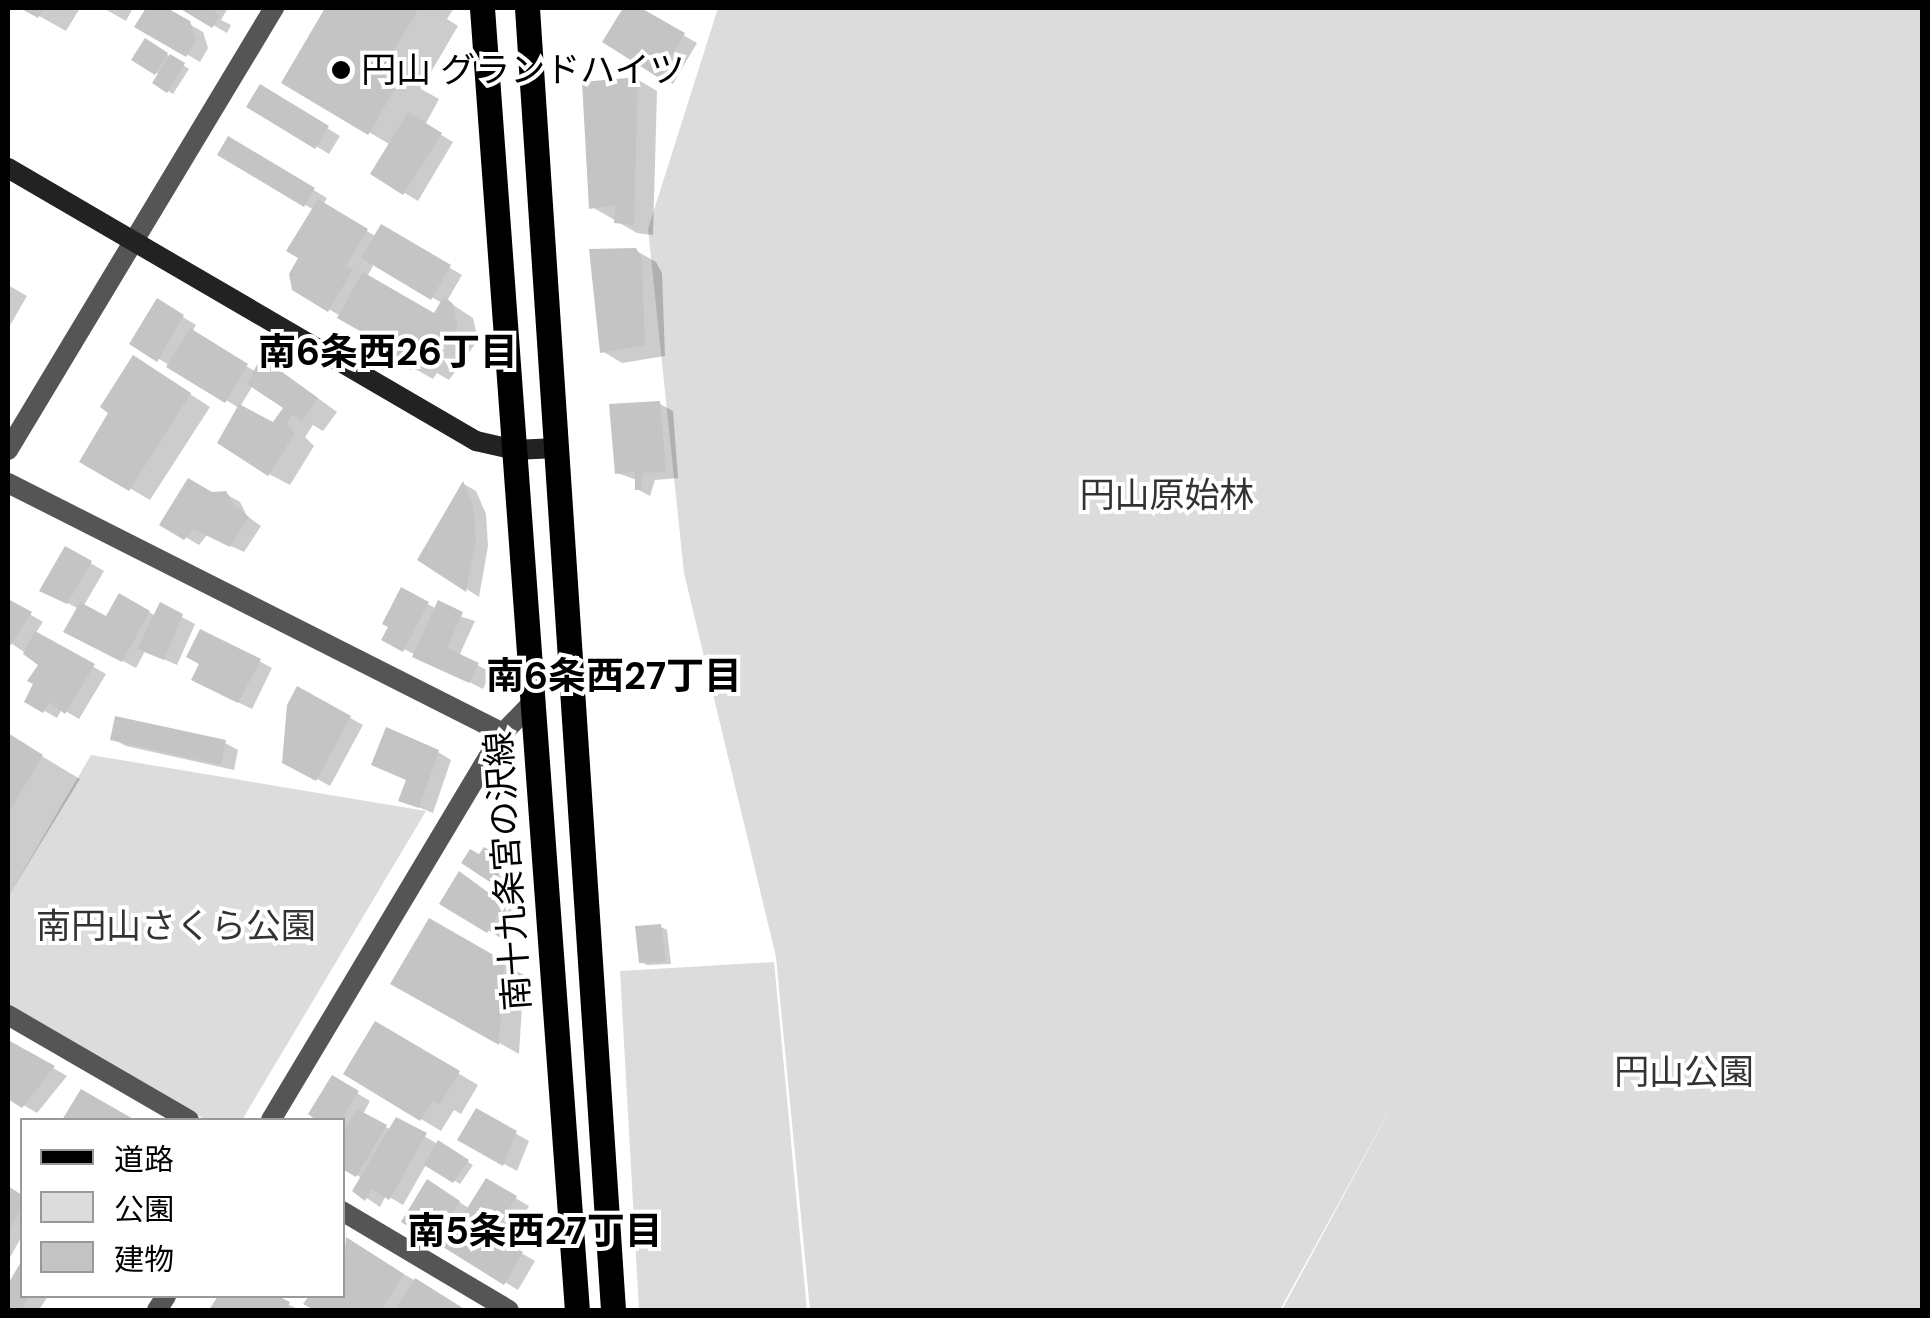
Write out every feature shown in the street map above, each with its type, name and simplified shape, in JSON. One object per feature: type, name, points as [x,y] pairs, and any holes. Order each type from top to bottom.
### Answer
[{"type":"main road","name":"南十九条宮の沢線","points":[[482,8],[577,1310]]},
{"type":"main road","points":[[527,8],[613,1310]]},
{"type":"street","points":[[8,450],[274,8]]},
{"type":"street","points":[[8,168],[476,441],[514,450],[557,448]]},
{"type":"street","points":[[8,483],[503,733]]},
{"type":"street","points":[[272,1118],[503,733],[531,704]]},
{"type":"street","points":[[8,1015],[185,1118]]},
{"type":"street","points":[[345,1214],[509,1310]]},
{"type":"green space","name":"円山原始林","points":[[718,8],[1922,8],[1922,1310],[1282,1310],[1399,1093],[1280,1310],[810,1310],[776,957],[684,573],[648,229]]},
{"type":"green space","name":"南円山さくら公園","points":[[91,755],[426,811],[243,1118],[202,1118],[8,1007],[8,897]]},
{"type":"green space","points":[[774,962],[807,1310],[639,1310],[620,971]]},
{"type":"building","points":[[20,8],[44,8],[38,18]]},
{"type":"building","points":[[146,8],[167,8],[190,21],[196,40],[186,57],[134,27]]},
{"type":"building","points":[[179,8],[211,8],[220,16],[212,28]]},
{"type":"building","name":"円山 グランドハイツ","points":[[325,8],[419,8],[385,65],[403,75],[368,135],[281,83]]},
{"type":"building","points":[[623,8],[641,8],[685,33],[659,78],[602,42]]},
{"type":"building","points":[[145,38],[168,53],[155,75],[131,60]]},
{"type":"building","points":[[170,54],[185,63],[167,93],[152,83]]},
{"type":"building","points":[[638,77],[634,225],[614,223],[615,205],[589,209],[582,82]]},
{"type":"building","points":[[260,84],[329,126],[315,149],[246,107]]},
{"type":"building","points":[[408,112],[442,133],[403,195],[370,174]]},
{"type":"building","points":[[228,136],[315,188],[304,207],[217,155]]},
{"type":"building","points":[[318,199],[368,229],[346,266],[353,269],[328,312],[292,290],[289,274],[298,258],[286,251]]},
{"type":"building","points":[[381,224],[451,265],[431,300],[361,258]]},
{"type":"building","points":[[636,248],[642,259],[645,345],[600,353],[589,249]]},
{"type":"building","points":[[363,272],[434,313],[444,296],[453,304],[458,328],[427,371],[415,363],[411,370],[389,357],[393,350],[337,318]]},
{"type":"building","points":[[157,298],[184,315],[157,362],[129,344]]},
{"type":"building","points":[[190,328],[248,364],[225,403],[166,367]]},
{"type":"building","points":[[133,355],[191,393],[129,491],[79,462],[108,413],[100,407]]},
{"type":"building","points":[[261,357],[318,398],[302,421],[292,415],[286,424],[295,433],[268,476],[217,443],[239,404],[273,422],[283,408],[247,384]]},
{"type":"building","points":[[660,401],[666,472],[643,473],[641,490],[635,490],[635,472],[615,474],[609,404]]},
{"type":"building","points":[[188,478],[212,492],[226,491],[234,505],[249,517],[230,547],[193,529],[184,540],[159,525]]},
{"type":"building","points":[[463,481],[473,505],[476,538],[466,592],[417,560]]},
{"type":"building","points":[[65,546],[92,561],[67,604],[39,591]]},
{"type":"building","points":[[401,587],[429,602],[403,652],[381,640],[388,627],[382,624]]},
{"type":"building","points":[[119,593],[150,611],[122,662],[63,632],[80,602],[106,616]]},
{"type":"building","points":[[8,599],[32,612],[8,649]]},
{"type":"building","points":[[438,600],[463,612],[447,648],[479,663],[469,683],[412,657]]},
{"type":"building","points":[[160,602],[183,614],[164,660],[137,649]]},
{"type":"building","points":[[200,629],[261,659],[238,703],[191,680],[199,664],[186,657]]},
{"type":"building","points":[[35,631],[95,664],[65,714],[49,702],[43,713],[24,702],[33,684],[27,681],[38,665],[23,654]]},
{"type":"building","points":[[297,686],[351,716],[316,781],[282,763],[287,705]]},
{"type":"building","points":[[115,716],[226,740],[221,765],[110,740]]},
{"type":"building","points":[[386,727],[439,750],[419,808],[398,801],[406,780],[371,765]]},
{"type":"building","points":[[8,733],[43,755],[8,813]]},
{"type":"building","points":[[484,847],[501,857],[493,869],[500,873],[493,884],[461,863],[470,849],[479,854]]},
{"type":"building","points":[[459,871],[504,904],[487,933],[439,904]]},
{"type":"building","points":[[429,918],[504,961],[499,1045],[390,984]]},
{"type":"building","points":[[661,924],[666,962],[639,963],[635,926]]},
{"type":"building","points":[[375,1021],[460,1071],[440,1104],[432,1101],[420,1121],[343,1074]]},
{"type":"building","points":[[8,1040],[55,1066],[22,1108],[8,1099]]},
{"type":"building","points":[[332,1075],[359,1091],[342,1118],[313,1118],[308,1114]]},
{"type":"building","points":[[81,1089],[132,1118],[63,1118]]},
{"type":"building","points":[[476,1108],[517,1131],[503,1166],[457,1140]]},
{"type":"building","points":[[357,1109],[387,1125],[356,1177],[345,1171],[345,1129]]},
{"type":"building","points":[[396,1117],[427,1133],[389,1200],[372,1189],[365,1201],[352,1191]]},
{"type":"building","points":[[438,1140],[469,1160],[453,1183],[424,1165]]},
{"type":"building","points":[[486,1178],[517,1196],[494,1235],[523,1252],[504,1285],[443,1247]]},
{"type":"building","points":[[427,1179],[460,1201],[435,1242],[401,1222]]},
{"type":"building","points":[[8,1186],[20,1194],[20,1211],[8,1232]]},
{"type":"building","points":[[346,1237],[404,1274],[381,1310],[314,1310],[303,1304],[308,1298],[345,1298]]},
{"type":"building","points":[[20,1263],[20,1298],[29,1298],[21,1310],[8,1310],[8,1284]]},
{"type":"building","points":[[415,1278],[466,1310],[395,1310]]},
{"type":"building","points":[[217,1298],[282,1298],[290,1302],[286,1310],[209,1310]]},
{"type":"place","name":"円山 グランドハイツ","points":[[341,70]]},
{"type":"district","name":"南6条西26丁目","points":[[388,353]]},
{"type":"district","name":"南6条西27丁目","points":[[614,677]]},
{"type":"district","name":"南5条西27丁目","points":[[535,1232]]},
{"type":"park label","name":"円山公園","points":[[1684,1072]]}]
